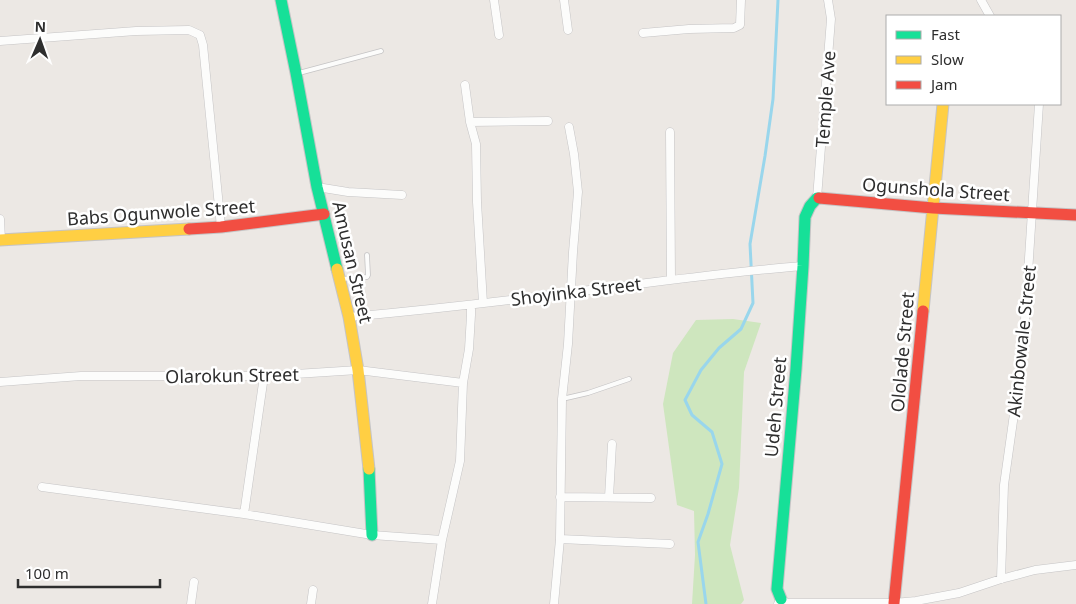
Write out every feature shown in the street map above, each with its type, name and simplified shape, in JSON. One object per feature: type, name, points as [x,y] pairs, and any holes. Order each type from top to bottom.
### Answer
[{"type":"street","name":"Amusan Street","points":[[281,0],[317,187],[349,318],[358,370],[370,480],[372,535]]},
{"type":"street","points":[[494,0],[499,35]]},
{"type":"street","points":[[564,0],[568,30]]},
{"type":"street","points":[[643,33],[734,28],[740,25],[741,0]]},
{"type":"street","name":"Temple Ave","points":[[817,198],[830,19],[828,0]]},
{"type":"street","points":[[981,0],[989,15]]},
{"type":"street","points":[[0,41],[136,31],[189,30],[200,35],[203,46],[221,227]]},
{"type":"street","points":[[465,85],[470,122],[476,144],[477,202],[483,303]]},
{"type":"street","name":"Ololade Street","points":[[894,603],[943,105]]},
{"type":"street","name":"Akinbowale Street","points":[[1001,579],[1004,485],[1023,350],[1039,105]]},
{"type":"street","points":[[470,122],[548,121]]},
{"type":"street","points":[[554,604],[560,538],[562,399],[568,344],[578,192],[569,127]]},
{"type":"street","points":[[670,132],[671,279]]},
{"type":"street","points":[[317,187],[348,192],[402,195]]},
{"type":"street","name":"Ogunshola Street","points":[[817,198],[933,208],[1076,215]]},
{"type":"street","name":"Udeh Street","points":[[780,602],[778,589],[795,379],[805,217],[810,206],[817,198]]},
{"type":"street","name":"Babs Ogunwole Street","points":[[1,240],[221,227],[324,214]]},
{"type":"street","points":[[0,219],[1,240]]},
{"type":"street","name":"Shoyinka Street","points":[[349,318],[471,305],[671,279],[803,266]]},
{"type":"street","points":[[432,604],[442,540],[460,462],[463,383],[469,349],[471,305]]},
{"type":"street","name":"Olarokun Street","points":[[0,382],[80,376],[264,376],[358,370],[463,383]]},
{"type":"street","points":[[244,514],[264,376]]},
{"type":"street","points":[[609,497],[612,444]]},
{"type":"street","points":[[42,487],[244,514],[372,535],[442,540]]},
{"type":"street","points":[[560,497],[651,498]]},
{"type":"street","points":[[560,538],[670,544]]},
{"type":"street","points":[[780,602],[858,604],[916,601],[959,593],[1035,570],[1076,565]]},
{"type":"street","points":[[191,604],[194,582]]},
{"type":"street","points":[[311,604],[313,590]]},
{"type":"lane","points":[[296,73],[381,51]]},
{"type":"lane","points":[[340,279],[367,277],[369,272],[367,255]]},
{"type":"lane","points":[[562,399],[629,380]]},
{"type":"green space","points":[[733,319],[761,323],[744,372],[739,488],[730,545],[744,600],[741,604],[692,604],[695,555],[694,511],[677,505],[663,404],[673,353],[696,320]]},
{"type":"waterway","points":[[706,604],[698,542],[722,464],[712,432],[692,415],[685,400],[701,370],[719,348],[741,329],[753,303],[750,244],[773,99],[778,0]]},
{"type":"traffic: fast","points":[[281,0],[317,187],[337,269]]},
{"type":"traffic: fast","points":[[781,599],[777,589],[796,369],[805,217],[810,206],[819,198]]},
{"type":"traffic: fast","points":[[369,469],[372,535]]},
{"type":"traffic: slow","points":[[923,311],[943,105]]},
{"type":"traffic: slow","points":[[0,240],[189,229]]},
{"type":"traffic: slow","points":[[337,269],[349,317],[358,370],[369,469]]},
{"type":"traffic: jam","points":[[819,198],[933,208],[1076,215]]},
{"type":"traffic: jam","points":[[189,229],[221,227],[324,214]]},
{"type":"traffic: jam","points":[[894,603],[923,311]]}]
